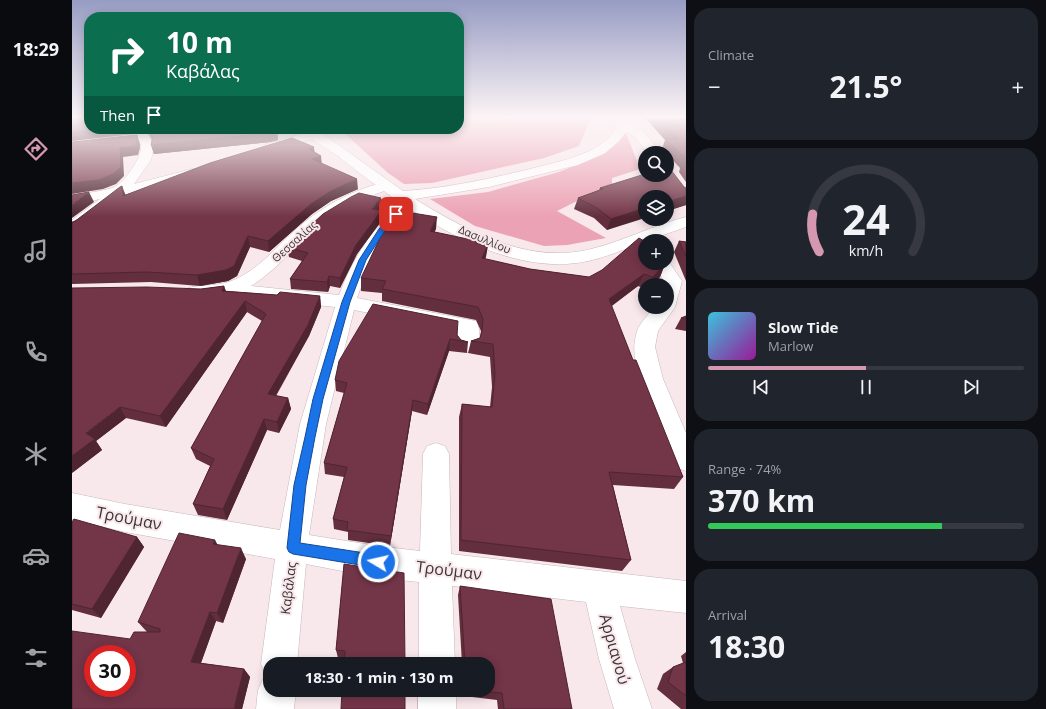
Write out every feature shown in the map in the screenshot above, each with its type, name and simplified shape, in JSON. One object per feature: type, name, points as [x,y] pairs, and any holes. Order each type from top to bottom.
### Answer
[{"type":"street","points":[[72,228],[118,192],[134,175],[147,151]]},
{"type":"street","name":"Δασυλλίου","points":[[338,151],[404,199],[488,242],[505,249],[538,257],[560,259],[574,258],[638,244]]},
{"type":"street","points":[[404,199],[518,177],[574,162],[598,151]]},
{"type":"street","points":[[72,200],[118,192],[207,168]]},
{"type":"street","name":"Θεσσαλίας","points":[[228,289],[239,285],[255,274],[331,209],[349,200],[385,186]]},
{"type":"street","name":"Καβάλας","points":[[280,657],[300,485],[318,399],[346,302],[362,260],[396,214],[404,199]]},
{"type":"street","name":"Δασυλλίου","points":[[660,234],[686,222]]},
{"type":"street","points":[[176,291],[228,289],[346,302],[469,326],[468,345]]},
{"type":"street","points":[[660,314],[648,330],[644,343],[645,353],[650,376],[686,460]]},
{"type":"street","points":[[436,454],[436,657]]},
{"type":"street","name":"Τρούμαν","points":[[74,510],[378,562],[686,597]]},
{"type":"street","name":"Αρριανού","points":[[599,588],[615,653],[633,709]]},
{"type":"street","points":[[275,709],[276,697]]},
{"type":"street","points":[[437,697],[437,709]]},
{"type":"shaded area","points":[[364,151],[564,151],[544,158],[432,183],[404,184],[388,173]]},
{"type":"shaded area","points":[[606,151],[633,151],[638,164],[638,170],[612,178],[612,188],[587,196],[557,211],[606,238],[567,245],[544,246],[475,226],[430,199],[488,192],[559,172],[602,155]]},
{"type":"building","points":[[72,151],[120,151],[121,167],[113,174],[99,180],[72,183]]},
{"type":"building","points":[[249,151],[313,151],[321,156],[312,159],[357,179],[331,191],[311,204],[268,241],[248,236],[234,266],[226,270],[197,275],[147,272],[72,274],[72,222],[122,186],[123,196],[210,163]]},
{"type":"building","points":[[678,151],[686,151],[686,159]]},
{"type":"building","points":[[674,174],[686,188],[686,196],[674,200],[674,190],[638,190],[638,210],[611,219],[597,208],[578,198],[603,189],[600,188],[638,176],[638,182],[674,182]]},
{"type":"building","points":[[89,192],[72,205],[72,195]]},
{"type":"building","points":[[359,193],[381,198],[372,209],[382,210],[356,245],[340,278],[329,276],[327,282],[290,279],[308,253],[287,247],[323,214]]},
{"type":"building","points":[[400,211],[437,217],[430,231],[477,241],[476,243],[488,245],[482,258],[530,269],[589,277],[602,270],[638,239],[638,270],[659,270],[653,277],[644,274],[609,299],[633,360],[636,360],[683,477],[609,472],[631,560],[461,540],[462,404],[492,407],[495,374],[493,344],[471,341],[480,338],[482,331],[483,319],[478,307],[382,289],[386,281],[361,278],[380,238]]},
{"type":"building","points":[[679,241],[686,242],[686,257]]},
{"type":"building","points":[[224,286],[222,291],[277,295],[280,292],[320,296],[308,325],[268,394],[288,398],[277,422],[264,419],[223,509],[193,504],[214,459],[191,448],[266,314],[245,301],[160,416],[120,407],[86,433],[95,439],[72,456],[72,288],[147,287],[201,289]]},
{"type":"building","points":[[373,304],[458,321],[457,335],[461,340],[468,342],[450,339],[428,404],[413,400],[391,536],[347,530],[348,522],[333,519],[347,467],[324,463],[347,383],[335,380],[339,361]]},
{"type":"building","points":[[74,519],[137,537],[92,609],[72,604],[72,522]]},
{"type":"building","points":[[179,533],[215,540],[213,544],[241,548],[217,613],[210,612],[191,662],[244,669],[234,709],[72,709],[72,631],[130,639],[134,632],[160,632],[160,629],[138,622]]},
{"type":"building","points":[[344,564],[404,573],[405,657],[345,657],[345,651],[336,650]]},
{"type":"building","points":[[460,586],[551,599],[572,709],[504,709],[502,693],[495,692],[495,657],[465,657]]},
{"type":"building","points":[[686,662],[686,696],[668,682],[673,667]]},
{"type":"building","points":[[342,697],[405,697],[405,709],[341,709]]},
{"type":"route","points":[[378,562],[293,548],[300,485],[318,399],[346,302],[362,260],[388,222],[396,214]]}]
